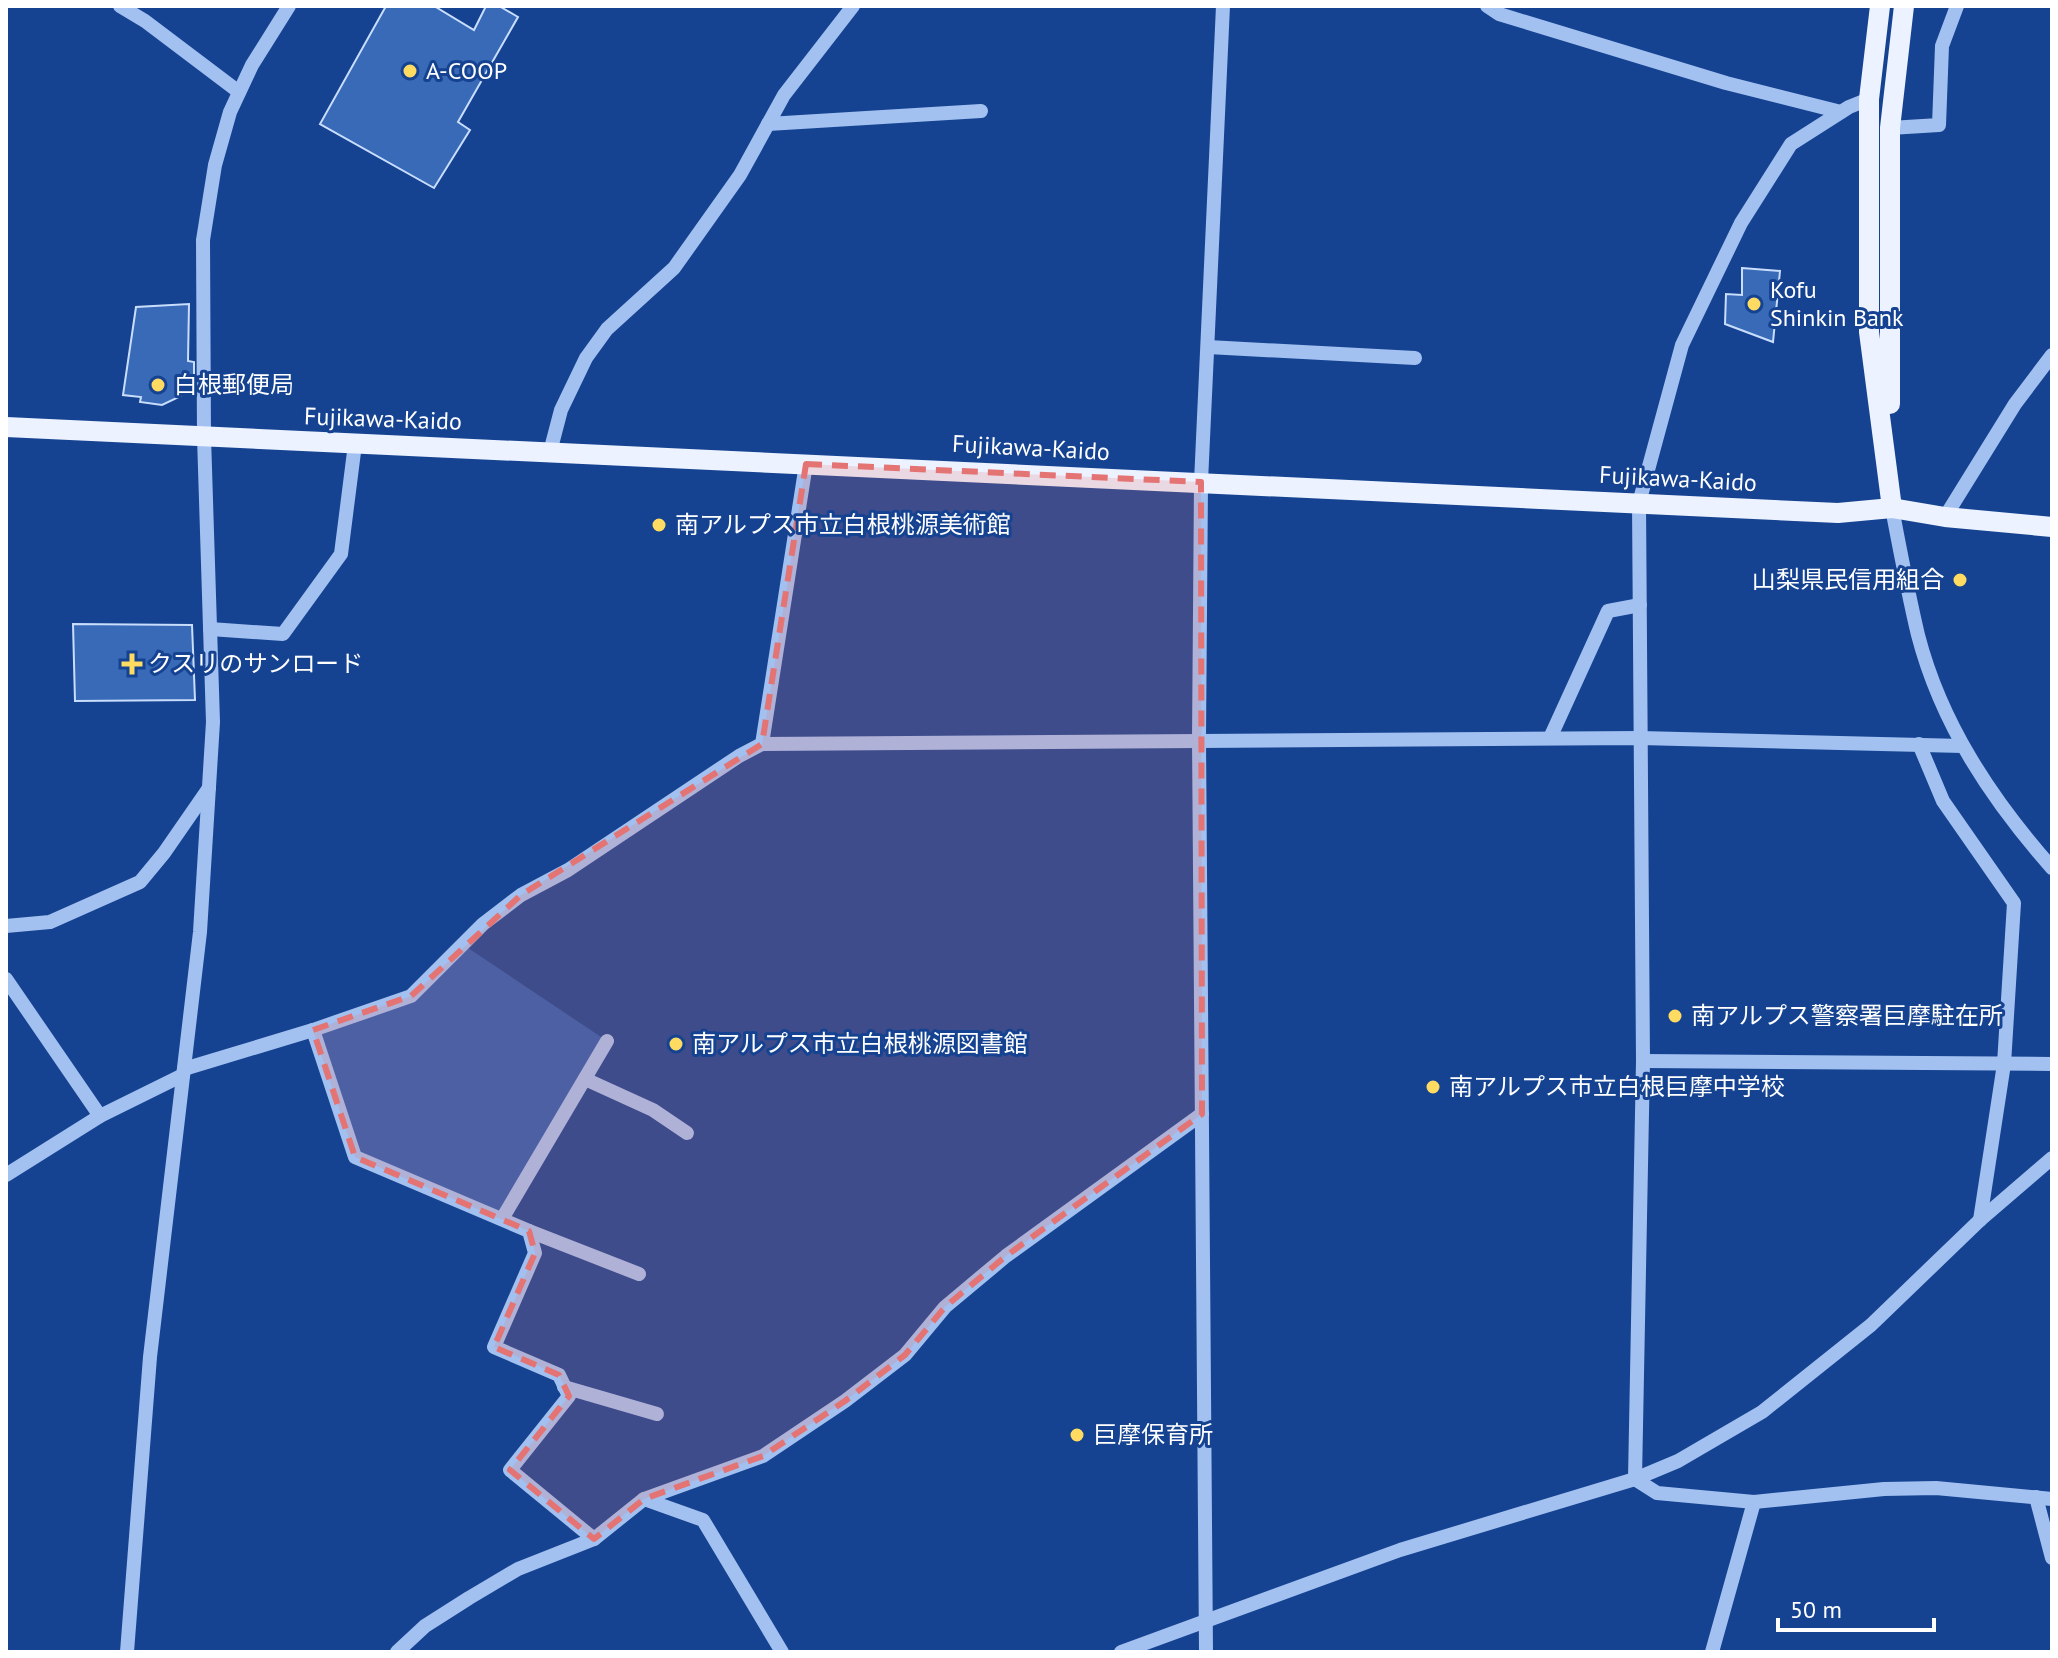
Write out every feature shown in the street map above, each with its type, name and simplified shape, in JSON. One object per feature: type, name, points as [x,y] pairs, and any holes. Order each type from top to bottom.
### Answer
[{"type":"main road","points":[[1880,6],[1869,99],[1869,332],[1892,508]]},
{"type":"main road","points":[[1892,508],[1890,128],[1904,6]]},
{"type":"main road","name":"Fujikawa-Kaido","points":[[6,427],[1838,513],[1892,508],[1945,517],[2052,527]]},
{"type":"street","points":[[120,6],[145,21],[239,92]]},
{"type":"street","points":[[127,1652],[149,1373],[200,932],[213,722],[204,437],[205,227],[215,165],[230,112],[252,65],[289,6]]},
{"type":"street","points":[[550,452],[561,410],[586,358],[607,329],[674,268],[740,175],[784,95],[853,6]]},
{"type":"street","points":[[1206,1652],[1199,739],[1201,482],[1223,6]]},
{"type":"street","points":[[1487,6],[1499,14],[1726,83],[1841,112]]},
{"type":"street","points":[[1890,128],[1939,125],[1942,46],[1957,6]]},
{"type":"street","points":[[1635,1479],[1643,1061],[1639,503],[1682,345],[1741,223],[1791,144],[1841,112],[1869,99]]},
{"type":"street","points":[[768,124],[981,111]]},
{"type":"street","points":[[1208,347],[1415,358]]},
{"type":"street","points":[[1945,517],[2015,404],[2052,355]]},
{"type":"street","points":[[210,629],[283,634],[341,554],[355,444]]},
{"type":"street","points":[[762,744],[806,464]]},
{"type":"street","points":[[1892,508],[1919,637],[1941,700],[1963,746],[2010,820],[2052,868]]},
{"type":"street","points":[[1550,738],[1608,611],[1640,605]]},
{"type":"street","points":[[6,1175],[100,1116],[184,1072],[411,996],[483,924],[521,895],[568,870],[739,756],[762,744],[1640,738],[1963,746]]},
{"type":"street","points":[[1919,744],[1943,801],[2014,903],[2004,1064],[1980,1220]]},
{"type":"street","points":[[6,926],[50,922],[140,882],[209,787]]},
{"type":"street","points":[[6,979],[100,1116]]},
{"type":"street","points":[[313,1030],[355,1157],[639,1274]]},
{"type":"street","points":[[502,1219],[607,1041]]},
{"type":"street","points":[[1643,1061],[2052,1064]]},
{"type":"street","points":[[585,1079],[653,1110],[687,1133]]},
{"type":"street","points":[[397,1652],[425,1626],[518,1569],[594,1539],[644,1499],[763,1456],[834,1409],[905,1355],[945,1307],[1006,1256],[1202,1114]]},
{"type":"street","points":[[1121,1652],[1400,1550],[1635,1479],[1678,1461],[1762,1412],[1871,1325],[1980,1220],[2052,1158]]},
{"type":"street","points":[[529,1231],[535,1253],[494,1347],[559,1375],[569,1396],[510,1470],[594,1539]]},
{"type":"street","points":[[564,1387],[657,1414]]},
{"type":"street","points":[[1635,1479],[1657,1493],[1754,1502],[1884,1489],[1936,1488],[2052,1499]]},
{"type":"street","points":[[2036,1497],[2052,1558]]},
{"type":"street","points":[[644,1499],[703,1520],[782,1652]]},
{"type":"street","points":[[1712,1652],[1754,1502]]},
{"type":"highlighted area","points":[[806,464],[1201,482],[1202,1114],[1006,1256],[945,1307],[905,1355],[845,1401],[763,1456],[644,1499],[594,1539],[510,1470],[569,1396],[559,1375],[494,1347],[535,1253],[529,1231],[355,1157],[313,1030],[411,996],[521,895],[762,744]]},
{"type":"shaded area","points":[[462,944],[607,1041],[502,1219],[355,1157],[313,1030],[411,996]]},
{"type":"building","points":[[386,6],[434,6],[474,30],[486,6],[499,6],[518,17],[458,122],[470,130],[434,188],[320,124]]},
{"type":"building","points":[[1742,268],[1780,271],[1773,342],[1725,324],[1726,294],[1742,295]]},
{"type":"building","points":[[189,304],[188,361],[194,362],[194,374],[185,391],[162,405],[140,402],[141,397],[123,395],[136,307]]},
{"type":"building","points":[[73,624],[192,625],[195,700],[75,701]]},
{"type":"place","name":"A-COOP","points":[[410,71]]},
{"type":"place","name":"Kofu Shinkin Bank","points":[[1754,304]]},
{"type":"place","name":"白根郵便局","points":[[158,385]]},
{"type":"place","name":"南アルプス市立白根桃源美術館","points":[[659,525]]},
{"type":"place","name":"山梨県民信用組合","points":[[1960,580]]},
{"type":"place","name":"クスリのサンロード","points":[[132,664]]},
{"type":"place","name":"南アルプス警察署巨摩駐在所","points":[[1675,1016]]},
{"type":"place","name":"南アルプス市立白根桃源図書館","points":[[676,1044]]},
{"type":"place","name":"南アルプス市立白根巨摩中学校","points":[[1433,1087]]},
{"type":"place","name":"巨摩保育所","points":[[1077,1435]]}]
